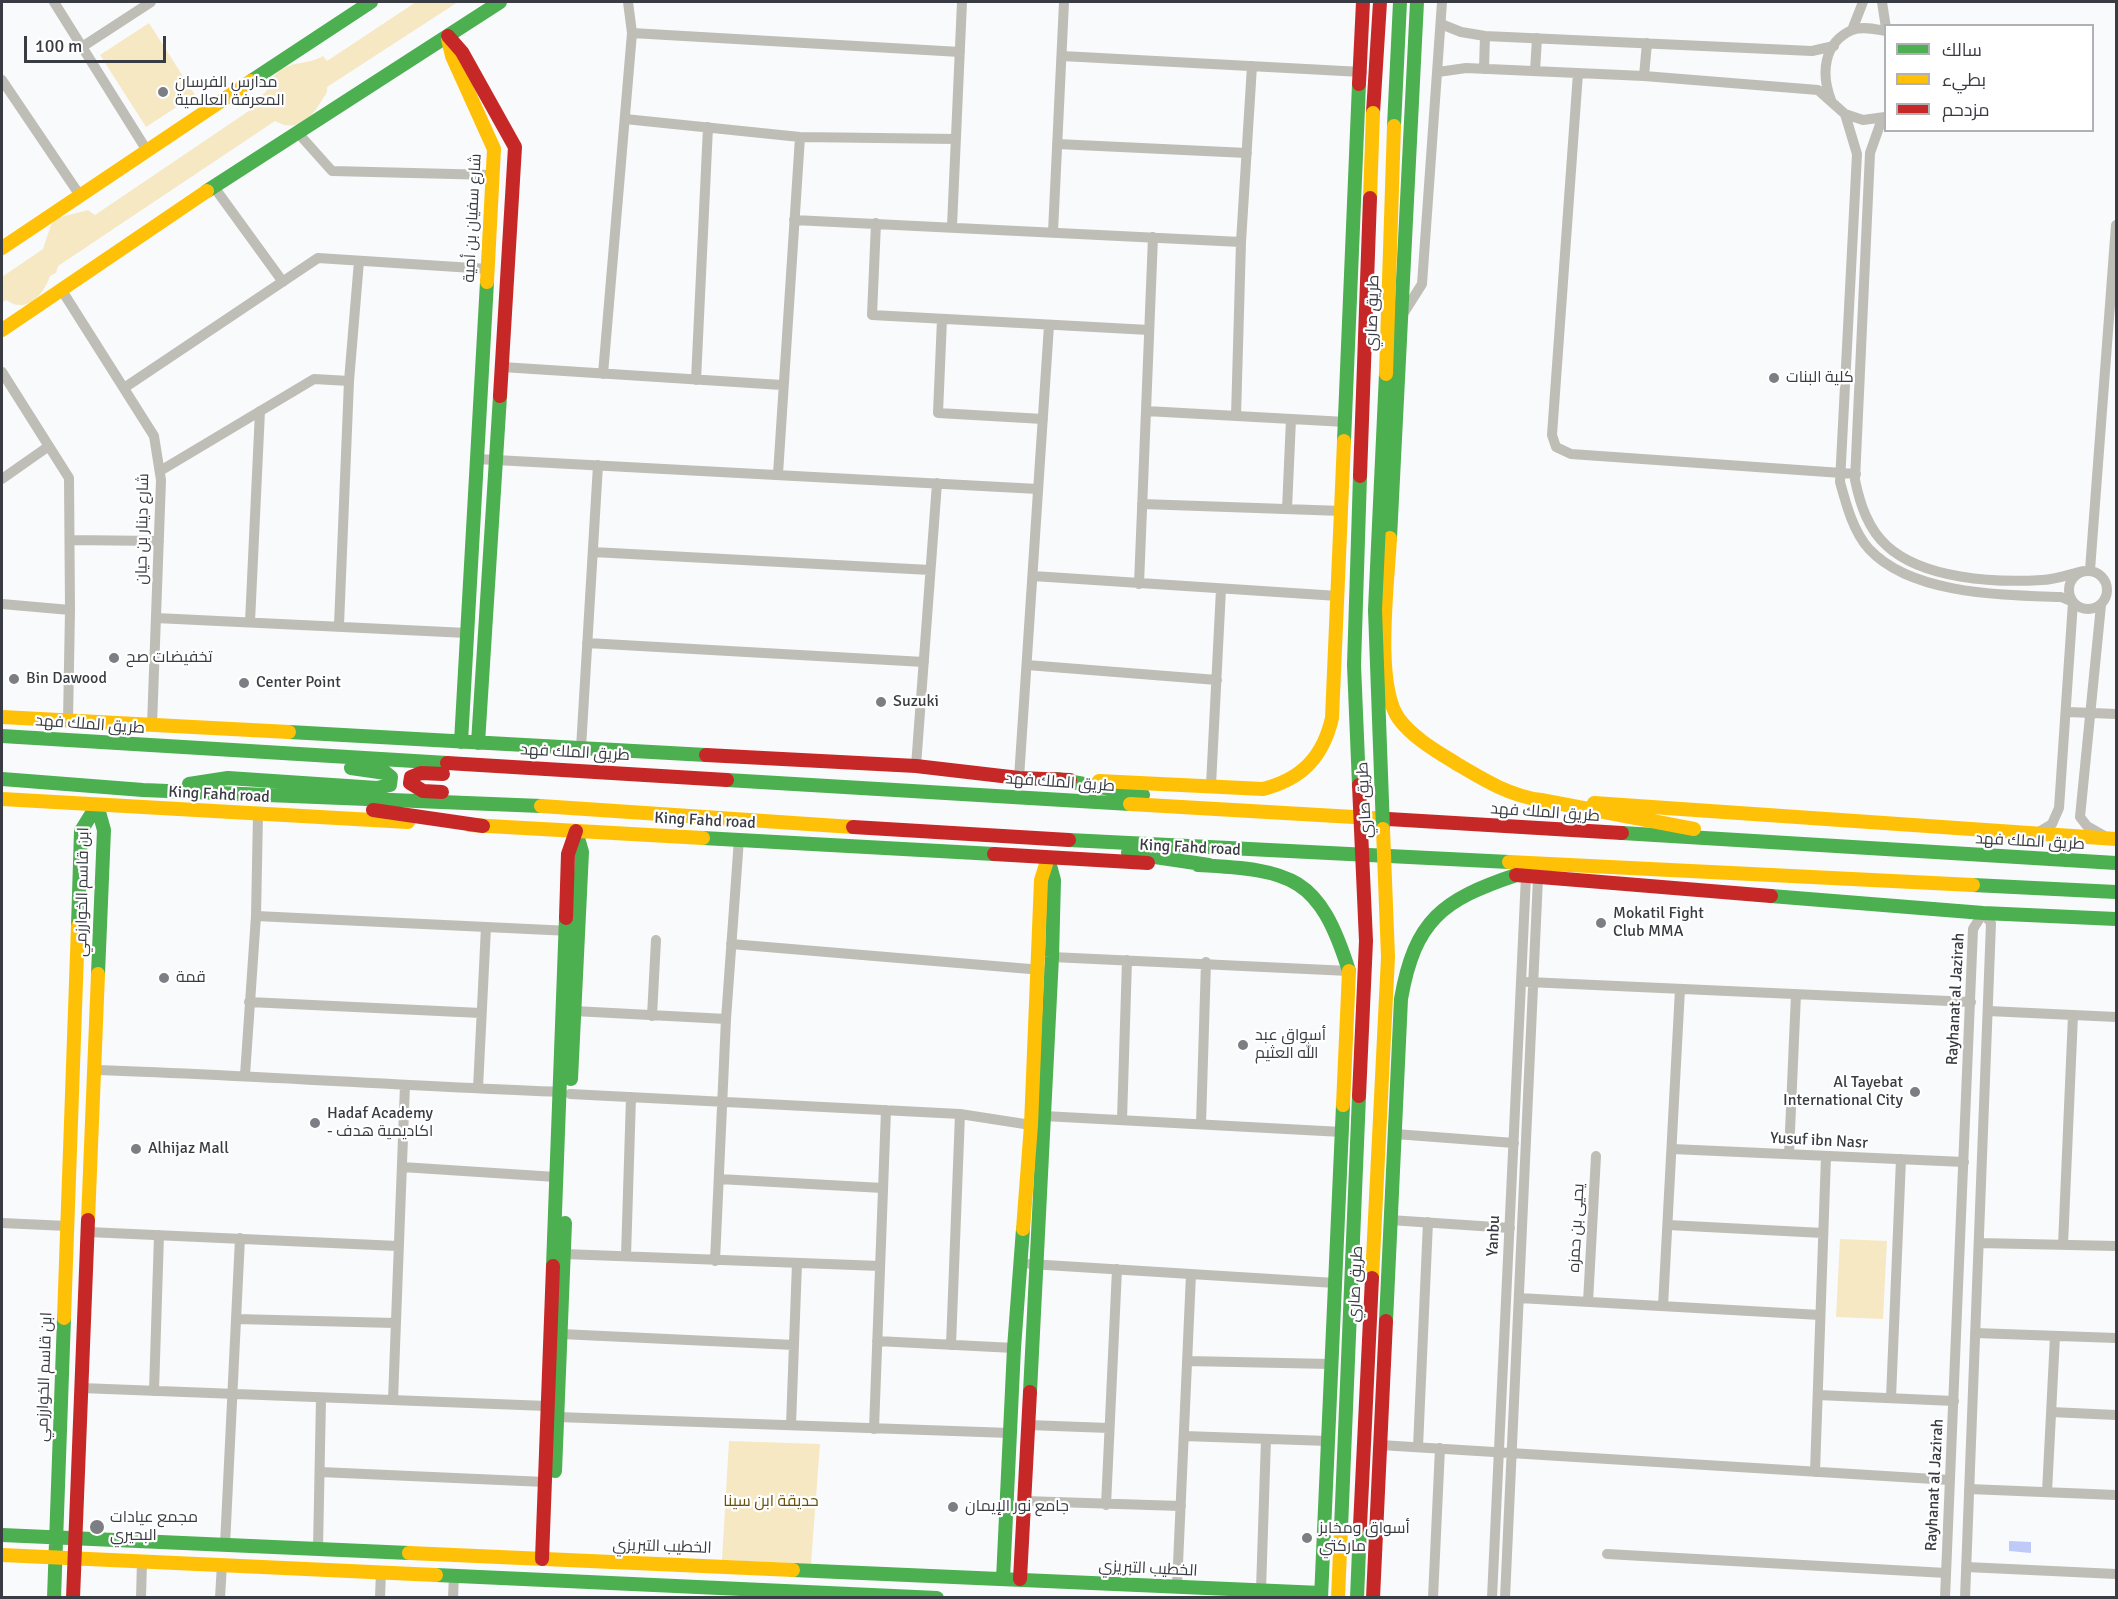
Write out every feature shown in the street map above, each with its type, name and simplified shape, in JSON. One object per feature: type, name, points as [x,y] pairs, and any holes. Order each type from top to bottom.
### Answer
[{"type":"main road","points":[[2,248],[146,149],[371,2]]},
{"type":"main road","points":[[2,330],[214,187],[500,2]]},
{"type":"main road","name":"طريق الملك فهد","points":[[2,717],[916,766],[1019,778],[1263,789],[1280,786],[1298,778],[1313,764],[1326,744],[1332,718],[1362,72],[1363,2]]},
{"type":"main road","points":[[1373,2],[1373,113]]},
{"type":"main road","name":"طريق صاري","points":[[1338,1598],[1366,941],[1354,665],[1373,113],[1380,2]]},
{"type":"main road","name":"طريق صاري","points":[[1357,1598],[1388,957],[1375,610],[1390,298],[1394,126],[1400,2]]},
{"type":"main road","points":[[1416,2],[1385,634],[1386,687],[1400,719],[1421,739],[1484,779],[1518,796],[1766,843]]},
{"type":"main road","points":[[447,36],[462,52],[515,147],[478,743]]},
{"type":"main road","name":"شارع سفيان بن أمية","points":[[447,36],[452,56],[495,149],[461,742]]},
{"type":"main road","name":"طريق الملك فهد","points":[[2,736],[2116,863]]},
{"type":"main road","points":[[143,790],[228,778],[377,788],[390,785],[391,777],[386,773],[365,769],[266,760],[163,746]]},
{"type":"main road","points":[[670,776],[617,779],[421,773],[411,777],[410,783],[423,791],[558,801],[658,815],[890,830],[2116,892]]},
{"type":"main road","points":[[2,779],[143,790],[598,808]]},
{"type":"main road","points":[[1057,779],[1227,810]]},
{"type":"main road","points":[[270,796],[483,826]]},
{"type":"main road","name":"King Fahd road","points":[[2,799],[1209,866],[1276,872],[1293,879],[1308,890],[1336,927],[1349,971],[1321,1595]]},
{"type":"main road","points":[[1541,800],[2113,839]]},
{"type":"main road","name":"ابن قاسم الخوارزمي","points":[[73,1598],[104,830],[97,805]]},
{"type":"main road","name":"ابن قاسم الخوارزمي","points":[[54,1598],[81,831],[97,805]]},
{"type":"main road","points":[[660,835],[890,830]]},
{"type":"main road","points":[[547,1559],[561,1334],[565,1093],[572,931],[582,852],[576,831]]},
{"type":"main road","points":[[1031,838],[1209,866]]},
{"type":"main road","points":[[1020,1580],[1052,957],[1054,880],[1048,858]]},
{"type":"main road","points":[[1003,1579],[1014,1348],[1030,1125],[1041,880],[1048,858]]},
{"type":"main road","points":[[1372,1598],[1401,999],[1405,966],[1413,945],[1444,907],[1487,884],[1527,876],[1983,913],[2116,920]]},
{"type":"main road","points":[[547,1559],[545,1482],[556,1177],[574,1011],[572,931]]},
{"type":"main road","points":[[70,1152],[91,1151]]},
{"type":"main road","name":"الخطيب التبريزي","points":[[2,1535],[1177,1586],[1321,1595]]},
{"type":"main road","points":[[2,1555],[454,1574],[699,1591],[936,1598]]},
{"type":"street","points":[[54,2],[146,149]]},
{"type":"street","points":[[82,47],[151,2]]},
{"type":"street","points":[[603,374],[632,33],[628,2]]},
{"type":"street","points":[[952,226],[962,2]]},
{"type":"street","points":[[1053,232],[1064,2]]},
{"type":"street","points":[[1401,317],[1422,284],[1442,2]]},
{"type":"street","points":[[1831,100],[1824,82],[1825,63],[1834,46],[1852,30],[1863,2]]},
{"type":"street","points":[[1882,2],[1885,24]]},
{"type":"street","points":[[1441,24],[1461,32],[1485,36],[1812,51],[1834,46]]},
{"type":"street","points":[[1852,30],[1867,28],[1884,30]]},
{"type":"street","points":[[632,33],[960,52]]},
{"type":"street","points":[[1484,69],[1485,36]]},
{"type":"street","points":[[1535,71],[1537,38]]},
{"type":"street","points":[[1644,76],[1647,43]]},
{"type":"street","points":[[1062,56],[1362,72]]},
{"type":"street","points":[[1236,416],[1241,242],[1252,66]]},
{"type":"street","points":[[1438,72],[1466,68],[1644,76],[1818,90],[1845,114],[1863,120],[1884,118],[1870,153],[1866,290],[1856,474],[1860,505],[1869,523],[1886,545],[1912,563],[1937,572],[2002,579],[2044,580],[2087,571],[2098,573],[2112,586],[2103,602],[2080,817],[2087,826],[2113,839]]},
{"type":"street","points":[[1578,73],[1552,435],[1556,447],[1571,454],[1856,474]]},
{"type":"street","points":[[2,80],[5,95],[79,194]]},
{"type":"street","points":[[1845,114],[1857,154],[1840,482],[1848,511],[1869,549],[1908,576],[1938,587],[2061,597],[2086,609],[2116,595]]},
{"type":"street","points":[[625,119],[800,137],[956,139]]},
{"type":"street","points":[[696,380],[708,127]]},
{"type":"street","points":[[298,134],[332,171],[493,175]]},
{"type":"street","points":[[778,474],[782,385],[800,137]]},
{"type":"street","points":[[1057,144],[1247,153]]},
{"type":"street","points":[[214,187],[283,282]]},
{"type":"street","points":[[794,220],[1241,242]]},
{"type":"street","points":[[876,223],[872,315],[1149,330]]},
{"type":"street","points":[[2087,571],[2116,225]]},
{"type":"street","points":[[1139,584],[1153,237]]},
{"type":"street","points":[[124,388],[318,258],[488,269]]},
{"type":"street","points":[[339,625],[349,381],[359,261]]},
{"type":"street","name":"شارع دينار بن حيان","points":[[61,289],[154,436],[160,471],[152,725]]},
{"type":"street","points":[[1850,289],[1866,290]]},
{"type":"street","points":[[942,319],[938,413],[1043,419]]},
{"type":"street","points":[[1019,778],[1049,325]]},
{"type":"street","points":[[502,367],[782,385]]},
{"type":"street","points":[[2,372],[69,478],[68,721]]},
{"type":"street","points":[[160,471],[314,379],[349,381]]},
{"type":"street","points":[[250,622],[260,411]]},
{"type":"street","points":[[1146,411],[1346,422]]},
{"type":"street","points":[[1287,509],[1291,419]]},
{"type":"street","points":[[2,479],[49,446]]},
{"type":"street","points":[[477,459],[1038,489]]},
{"type":"street","points":[[581,748],[598,465]]},
{"type":"street","points":[[916,766],[937,483]]},
{"type":"street","points":[[1142,504],[1342,510]]},
{"type":"street","points":[[70,540],[159,541]]},
{"type":"street","points":[[593,552],[930,570]]},
{"type":"street","points":[[2037,833],[2052,824],[2059,808],[2068,712],[2073,602],[2069,588],[2071,581],[2087,571]]},
{"type":"street","points":[[1033,576],[1338,596]]},
{"type":"street","points":[[1211,785],[1221,589]]},
{"type":"street","points":[[2,604],[70,610]]},
{"type":"street","points":[[156,618],[339,625],[467,633]]},
{"type":"street","points":[[587,643],[924,662]]},
{"type":"street","points":[[1027,665],[1217,680]]},
{"type":"street","points":[[2068,712],[2116,714]]},
{"type":"street","points":[[244,1075],[256,916],[258,814]]},
{"type":"street","points":[[715,1260],[726,1019],[739,839]]},
{"type":"street","name":"Yanbu","points":[[1492,1598],[1527,876]]},
{"type":"street","name":"Yanbu","points":[[1505,1598],[1533,983],[1527,876]]},
{"type":"street","name":"Rayhanat al Jazirah","points":[[1945,1598],[1974,929],[1983,913],[1992,923],[1965,1598]]},
{"type":"street","points":[[256,916],[572,931]]},
{"type":"street","points":[[478,1088],[486,927]]},
{"type":"street","points":[[652,1016],[656,940]]},
{"type":"street","points":[[731,944],[1036,968],[1051,972]]},
{"type":"street","points":[[1052,957],[1206,962],[1349,971]]},
{"type":"street","points":[[1122,1120],[1127,960]]},
{"type":"street","points":[[1201,1124],[1206,962]]},
{"type":"street","points":[[1521,982],[1971,1002]]},
{"type":"street","points":[[1663,1306],[1680,989]]},
{"type":"street","points":[[1789,1154],[1796,994]]},
{"type":"street","points":[[249,1002],[481,1013]]},
{"type":"street","points":[[574,1011],[726,1019]]},
{"type":"street","points":[[1988,1011],[2116,1017]]},
{"type":"street","points":[[2063,1245],[2073,1015]]},
{"type":"street","points":[[94,1070],[244,1075],[405,1086],[960,1114],[1030,1125]]},
{"type":"street","points":[[393,1400],[405,1086]]},
{"type":"street","points":[[626,1256],[631,1098]]},
{"type":"street","points":[[874,1428],[886,1110]]},
{"type":"street","points":[[951,1345],[960,1114]]},
{"type":"street","points":[[1044,1116],[1342,1132]]},
{"type":"street","points":[[1395,1134],[1514,1143]]},
{"type":"street","name":"Yusuf ibn Nasr","points":[[1672,1149],[1964,1162]]},
{"type":"street","name":"يحيى بن حمزه","points":[[1588,1302],[1596,1155]]},
{"type":"street","points":[[1815,1472],[1826,1156]]},
{"type":"street","points":[[1891,1398],[1901,1160]]},
{"type":"street","points":[[402,1167],[556,1177]]},
{"type":"street","points":[[719,1179],[883,1188]]},
{"type":"street","points":[[1390,1220],[1509,1228]]},
{"type":"street","points":[[1418,1447],[1428,1222]]},
{"type":"street","points":[[2,1223],[67,1226]]},
{"type":"street","points":[[1668,1225],[1823,1233]]},
{"type":"street","points":[[88,1232],[398,1246]]},
{"type":"street","points":[[154,1391],[159,1235]]},
{"type":"street","points":[[225,1545],[240,1238]]},
{"type":"street","points":[[1979,1243],[2116,1246]]},
{"type":"street","points":[[564,1254],[880,1266]]},
{"type":"street","points":[[791,1425],[797,1263]]},
{"type":"street","points":[[1020,1264],[1335,1283]]},
{"type":"street","points":[[1106,1505],[1117,1269]]},
{"type":"street","points":[[1177,1586],[1191,1274]]},
{"type":"street","points":[[1519,1298],[1820,1315]]},
{"type":"street","points":[[236,1319],[396,1323]]},
{"type":"street","points":[[1975,1333],[2116,1338]]},
{"type":"street","points":[[561,1334],[794,1345]]},
{"type":"street","points":[[2048,1492],[2055,1336]]},
{"type":"street","points":[[877,1341],[1014,1348]]},
{"type":"street","points":[[1187,1361],[1332,1364]]},
{"type":"street","points":[[81,1388],[547,1406]]},
{"type":"street","points":[[1818,1395],[1954,1401]]},
{"type":"street","points":[[318,1549],[321,1398]]},
{"type":"street","points":[[2051,1412],[2116,1416]]},
{"type":"street","points":[[557,1417],[1010,1433]]},
{"type":"street","points":[[1028,1425],[1109,1428]]},
{"type":"street","points":[[1952,1435],[1971,1437]]},
{"type":"street","points":[[1184,1436],[1328,1441]]},
{"type":"street","points":[[1261,1590],[1266,1439]]},
{"type":"street","points":[[1380,1445],[1950,1480]]},
{"type":"street","points":[[1433,1598],[1440,1448]]},
{"type":"street","points":[[320,1472],[545,1482]]},
{"type":"street","points":[[1969,1489],[2116,1495]]},
{"type":"street","points":[[1024,1501],[1181,1506]]},
{"type":"street","points":[[1607,1554],[1946,1573]]},
{"type":"street","points":[[141,1598],[142,1561]]},
{"type":"street","points":[[220,1598],[222,1564]]},
{"type":"street","points":[[1966,1567],[2116,1574]]},
{"type":"street","points":[[380,1598],[381,1571]]},
{"type":"street","points":[[453,1598],[454,1574]]},
{"type":"green space","points":[[416,2],[458,2],[327,87],[327,93],[309,118],[303,122],[290,126],[275,121],[58,266],[56,273],[50,276],[44,289],[28,304],[14,304],[6,300],[2,303],[2,277],[43,249],[51,225],[57,218],[88,210],[95,215],[265,100],[262,95],[275,74],[284,68],[323,56],[327,61]]},
{"type":"green space","points":[[149,23],[195,95],[146,127],[100,55]]},
{"type":"green space","points":[[1840,1239],[1887,1241],[1883,1319],[1836,1317]]},
{"type":"green space","name":"حديقة ابن سينا","points":[[729,1441],[820,1444],[811,1564],[722,1560]]},
{"type":"water","points":[[2009,1541],[2031,1542],[2031,1553],[2009,1551]]},
{"type":"traffic: fast","points":[[251,81],[371,2]]},
{"type":"traffic: fast","points":[[207,191],[500,2]]},
{"type":"traffic: fast","points":[[1394,126],[1400,2]]},
{"type":"traffic: fast","points":[[1390,538],[1417,2]]},
{"type":"traffic: fast","points":[[1344,441],[1359,84]]},
{"type":"traffic: fast","points":[[461,742],[487,282]]},
{"type":"traffic: fast","points":[[1383,829],[1375,610],[1386,374]]},
{"type":"traffic: fast","points":[[478,743],[500,396]]},
{"type":"traffic: fast","points":[[1359,785],[1354,665],[1360,476]]},
{"type":"traffic: fast","points":[[289,732],[706,755]]},
{"type":"traffic: fast","points":[[2,736],[447,763]]},
{"type":"traffic: fast","points":[[189,784],[228,778],[377,788],[390,785],[391,777],[386,773],[351,768]]},
{"type":"traffic: fast","points":[[2,779],[143,790],[541,806]]},
{"type":"traffic: fast","points":[[1057,779],[1143,795]]},
{"type":"traffic: fast","points":[[727,780],[1130,804]]},
{"type":"traffic: fast","points":[[78,926],[81,831],[97,805]]},
{"type":"traffic: fast","points":[[97,805],[104,830],[98,974]]},
{"type":"traffic: fast","points":[[571,1079],[582,852],[576,831]]},
{"type":"traffic: fast","points":[[1622,833],[2116,863]]},
{"type":"traffic: fast","points":[[703,838],[994,854]]},
{"type":"traffic: fast","points":[[1069,840],[1509,862]]},
{"type":"traffic: fast","points":[[1128,853],[1209,865]]},
{"type":"traffic: fast","points":[[1030,1392],[1052,957],[1054,880],[1048,858]]},
{"type":"traffic: fast","points":[[1198,865],[1257,870],[1298,884],[1313,897],[1326,915],[1338,939],[1349,971]]},
{"type":"traffic: fast","points":[[1386,1321],[1401,999],[1407,972],[1414,950],[1436,917],[1451,904],[1469,894],[1516,875]]},
{"type":"traffic: fast","points":[[1973,885],[2116,892]]},
{"type":"traffic: fast","points":[[1771,896],[1983,913],[2116,919]]},
{"type":"traffic: fast","points":[[553,1266],[566,918]]},
{"type":"traffic: fast","points":[[1341,1528],[1359,1096]]},
{"type":"traffic: fast","points":[[1321,1598],[1343,1105]]},
{"type":"traffic: fast","points":[[555,1471],[565,1223]]},
{"type":"traffic: fast","points":[[1003,1579],[1014,1348],[1023,1229]]},
{"type":"traffic: fast","points":[[54,1598],[64,1318]]},
{"type":"traffic: fast","points":[[1357,1598],[1360,1526]]},
{"type":"traffic: fast","points":[[2,1535],[409,1553]]},
{"type":"traffic: fast","points":[[793,1570],[1321,1593]]},
{"type":"traffic: fast","points":[[436,1575],[937,1598]]},
{"type":"traffic: slow","points":[[448,39],[452,56],[494,149],[487,282]]},
{"type":"traffic: slow","points":[[2,248],[251,81]]},
{"type":"traffic: slow","points":[[1370,198],[1373,113]]},
{"type":"traffic: slow","points":[[1386,374],[1394,126]]},
{"type":"traffic: slow","points":[[2,330],[207,191]]},
{"type":"traffic: slow","points":[[1332,718],[1344,441]]},
{"type":"traffic: slow","points":[[1390,538],[1385,605],[1385,658],[1391,703],[1399,719],[1426,744],[1477,776],[1508,791],[1541,800]]},
{"type":"traffic: slow","points":[[2,717],[289,732]]},
{"type":"traffic: slow","points":[[1099,781],[1263,789],[1289,779],[1309,764],[1323,744],[1332,718]]},
{"type":"traffic: slow","points":[[2,799],[408,822]]},
{"type":"traffic: slow","points":[[1541,800],[1694,829]]},
{"type":"traffic: slow","points":[[1594,803],[2116,839]]},
{"type":"traffic: slow","points":[[1130,804],[1388,819]]},
{"type":"traffic: slow","points":[[541,806],[853,827]]},
{"type":"traffic: slow","points":[[470,825],[703,838]]},
{"type":"traffic: slow","points":[[1372,1278],[1388,957],[1383,829]]},
{"type":"traffic: slow","points":[[1023,1229],[1031,1125],[1041,880],[1048,858]]},
{"type":"traffic: slow","points":[[1509,862],[1973,885]]},
{"type":"traffic: slow","points":[[64,1318],[78,926]]},
{"type":"traffic: slow","points":[[1343,1105],[1349,971]]},
{"type":"traffic: slow","points":[[88,1220],[98,974]]},
{"type":"traffic: slow","points":[[1338,1598],[1341,1528]]},
{"type":"traffic: slow","points":[[409,1553],[793,1570]]},
{"type":"traffic: slow","points":[[2,1555],[436,1575]]},
{"type":"traffic: jam","points":[[1359,84],[1363,2]]},
{"type":"traffic: jam","points":[[1373,113],[1380,2]]},
{"type":"traffic: jam","points":[[448,36],[462,52],[515,147],[500,396]]},
{"type":"traffic: jam","points":[[1360,476],[1370,198]]},
{"type":"traffic: jam","points":[[706,755],[916,766],[1019,778],[1070,780]]},
{"type":"traffic: jam","points":[[447,763],[727,780]]},
{"type":"traffic: jam","points":[[442,792],[423,791],[410,783],[411,777],[421,773],[443,774]]},
{"type":"traffic: jam","points":[[1359,785],[1366,941],[1359,1096]]},
{"type":"traffic: jam","points":[[373,810],[483,826]]},
{"type":"traffic: jam","points":[[1388,819],[1622,833]]},
{"type":"traffic: jam","points":[[853,827],[1069,840]]},
{"type":"traffic: jam","points":[[566,918],[568,854],[576,831]]},
{"type":"traffic: jam","points":[[994,854],[1148,863]]},
{"type":"traffic: jam","points":[[1516,875],[1771,896]]},
{"type":"traffic: jam","points":[[73,1598],[88,1220]]},
{"type":"traffic: jam","points":[[542,1559],[553,1266]]},
{"type":"traffic: jam","points":[[1360,1526],[1372,1278]]},
{"type":"traffic: jam","points":[[1373,1598],[1386,1321]]},
{"type":"traffic: jam","points":[[1020,1579],[1030,1392]]},
{"type":"place","name":"مدارس الفرسان المعرفة العالمية","points":[[163,92]]},
{"type":"place","name":"كلية البنات","points":[[1774,378]]},
{"type":"place","name":"تخفيضات صح","points":[[114,658]]},
{"type":"place","name":"Bin Dawood","points":[[14,679]]},
{"type":"place","name":"Center Point","points":[[244,683]]},
{"type":"place","name":"Suzuki","points":[[881,702]]},
{"type":"place","name":"Mokatil Fight Club MMA","points":[[1601,923]]},
{"type":"place","name":"قمة","points":[[164,978]]},
{"type":"place","name":"أسواق عبد الله العثيم","points":[[1243,1045]]},
{"type":"place","name":"Al Tayebat International City","points":[[1915,1092]]},
{"type":"place","name":"Hadaf Academy - اكاديمية هدف","points":[[315,1123]]},
{"type":"place","name":"Alhijaz Mall","points":[[136,1149]]},
{"type":"place","name":"جامع نور الإيمان","points":[[953,1507]]},
{"type":"place","name":"مجمع عيادات البحيري","points":[[97,1527]]},
{"type":"place","name":"أسواق ومخابز ماركتي","points":[[1307,1538]]}]
